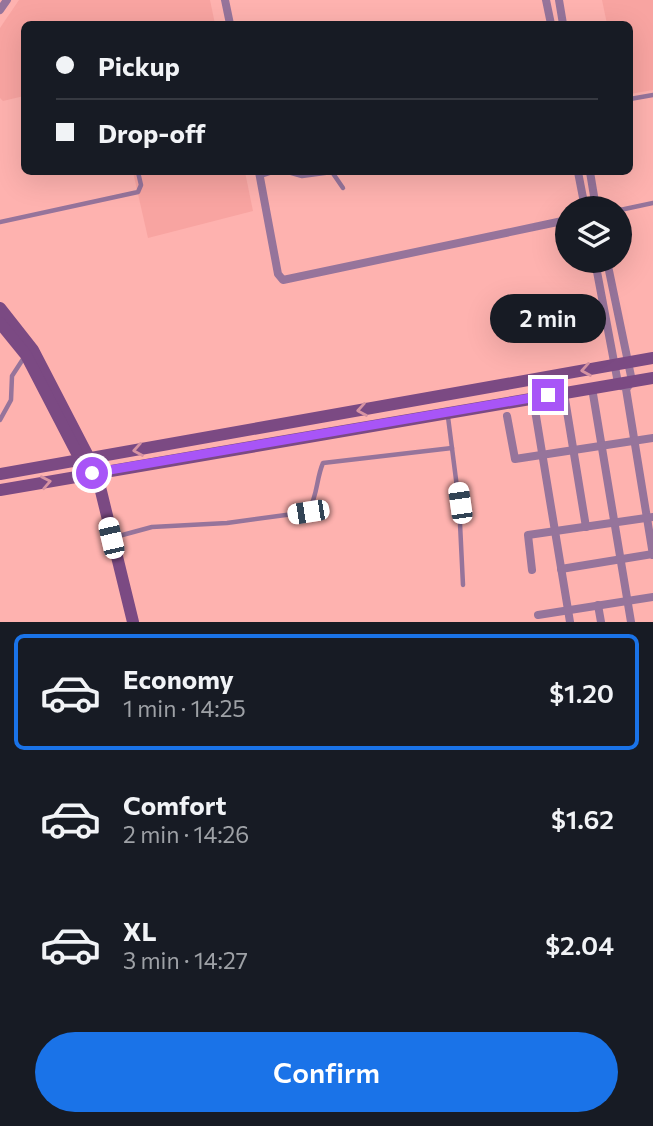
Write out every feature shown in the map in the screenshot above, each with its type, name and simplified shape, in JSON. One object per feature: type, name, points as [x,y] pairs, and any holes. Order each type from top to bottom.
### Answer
[{"type":"main road","points":[[0,308],[33,350],[83,459]]},
{"type":"main road","points":[[0,323],[26,355],[100,487],[133,622]]},
{"type":"main road","points":[[0,474],[653,358]]},
{"type":"main road","points":[[0,490],[447,412],[625,385],[653,378]]},
{"type":"street","points":[[0,10],[7,0]]},
{"type":"street","points":[[225,0],[229,21]]},
{"type":"street","points":[[546,0],[550,21]]},
{"type":"street","points":[[559,0],[563,21]]},
{"type":"street","points":[[259,175],[278,274],[283,280],[290,281],[555,223]]},
{"type":"street","points":[[579,175],[583,196]]},
{"type":"street","points":[[590,175],[594,196]]},
{"type":"street","points":[[597,273],[614,365],[625,385]]},
{"type":"street","points":[[561,569],[653,555],[650,518],[625,385],[629,363],[610,273]]},
{"type":"street","points":[[592,388],[604,446],[631,622]]},
{"type":"street","points":[[564,393],[586,527]]},
{"type":"street","points":[[533,398],[570,622]]},
{"type":"street","points":[[507,416],[515,459],[653,438]]},
{"type":"street","points":[[532,570],[528,535],[650,518]]},
{"type":"street","points":[[538,615],[653,597]]},
{"type":"street","points":[[598,605],[601,622]]},
{"type":"lane","points":[[633,98],[653,95]]},
{"type":"lane","points":[[0,222],[135,193],[141,185],[139,175]]},
{"type":"lane","points":[[334,175],[343,188]]},
{"type":"lane","points":[[632,207],[653,203]]},
{"type":"lane","points":[[0,420],[11,400],[12,376],[26,355]]},
{"type":"lane","points":[[447,412],[460,503],[463,585]]},
{"type":"lane","points":[[111,538],[152,527],[227,523],[308,512],[319,487],[318,475],[323,463],[452,447]]},
{"type":"shaded area","points":[[19,0],[210,0],[214,21],[21,21],[21,97],[3,101],[0,98],[0,28]]},
{"type":"shaded area","points":[[602,0],[653,0],[653,90],[633,93],[633,21],[606,21]]},
{"type":"shaded area","points":[[134,175],[246,175],[253,211],[148,238]]},
{"type":"route","points":[[92,473],[548,395]]}]
